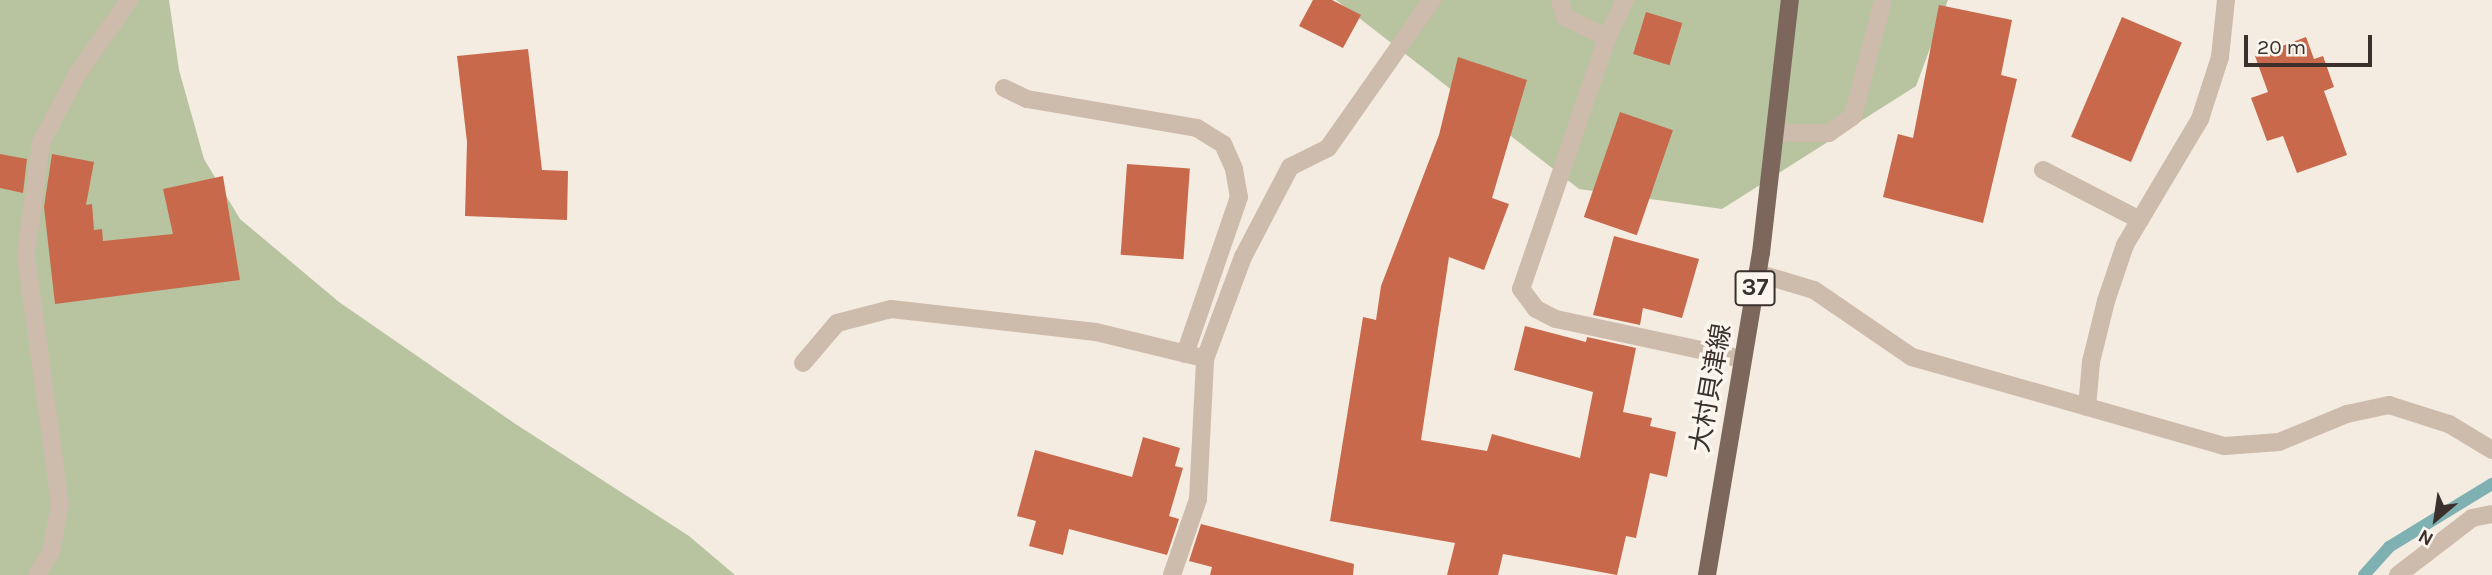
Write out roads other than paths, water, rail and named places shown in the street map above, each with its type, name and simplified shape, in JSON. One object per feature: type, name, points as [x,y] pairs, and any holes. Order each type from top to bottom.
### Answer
[{"type":"main road","name":"大村貝津線","points":[[1707,575],[1757,273],[1790,0]]},
{"type":"street","points":[[37,575],[51,552],[60,504],[26,255],[41,143],[76,76],[130,0]]},
{"type":"street","points":[[1172,575],[1198,499],[1205,359],[1243,257],[1290,167],[1328,148],[1432,0]]},
{"type":"street","points":[[1560,0],[1565,17],[1607,38]]},
{"type":"street","points":[[1625,0],[1607,38],[1521,289],[1535,309],[1556,319],[1742,359]]},
{"type":"street","points":[[1776,133],[1829,133],[1853,116],[1882,0]]},
{"type":"street","points":[[2087,407],[2091,362],[2106,300],[2125,245],[2200,118],[2220,57],[2226,0]]},
{"type":"street","points":[[1004,88],[1027,99],[1197,128],[1223,145],[1234,169],[1239,197],[1185,354]]},
{"type":"street","points":[[2043,170],[2140,220]]},
{"type":"street","points":[[1757,273],[1814,289],[1912,357],[2225,446],[2279,442],[2347,414],[2389,405],[2449,425],[2492,449]]},
{"type":"street","points":[[803,363],[836,323],[891,309],[1096,332],[1205,359]]},
{"type":"street","points":[[2398,575],[2472,519],[2492,514]]},
{"type":"waterway","points":[[2364,575],[2389,547],[2492,484]]}]
